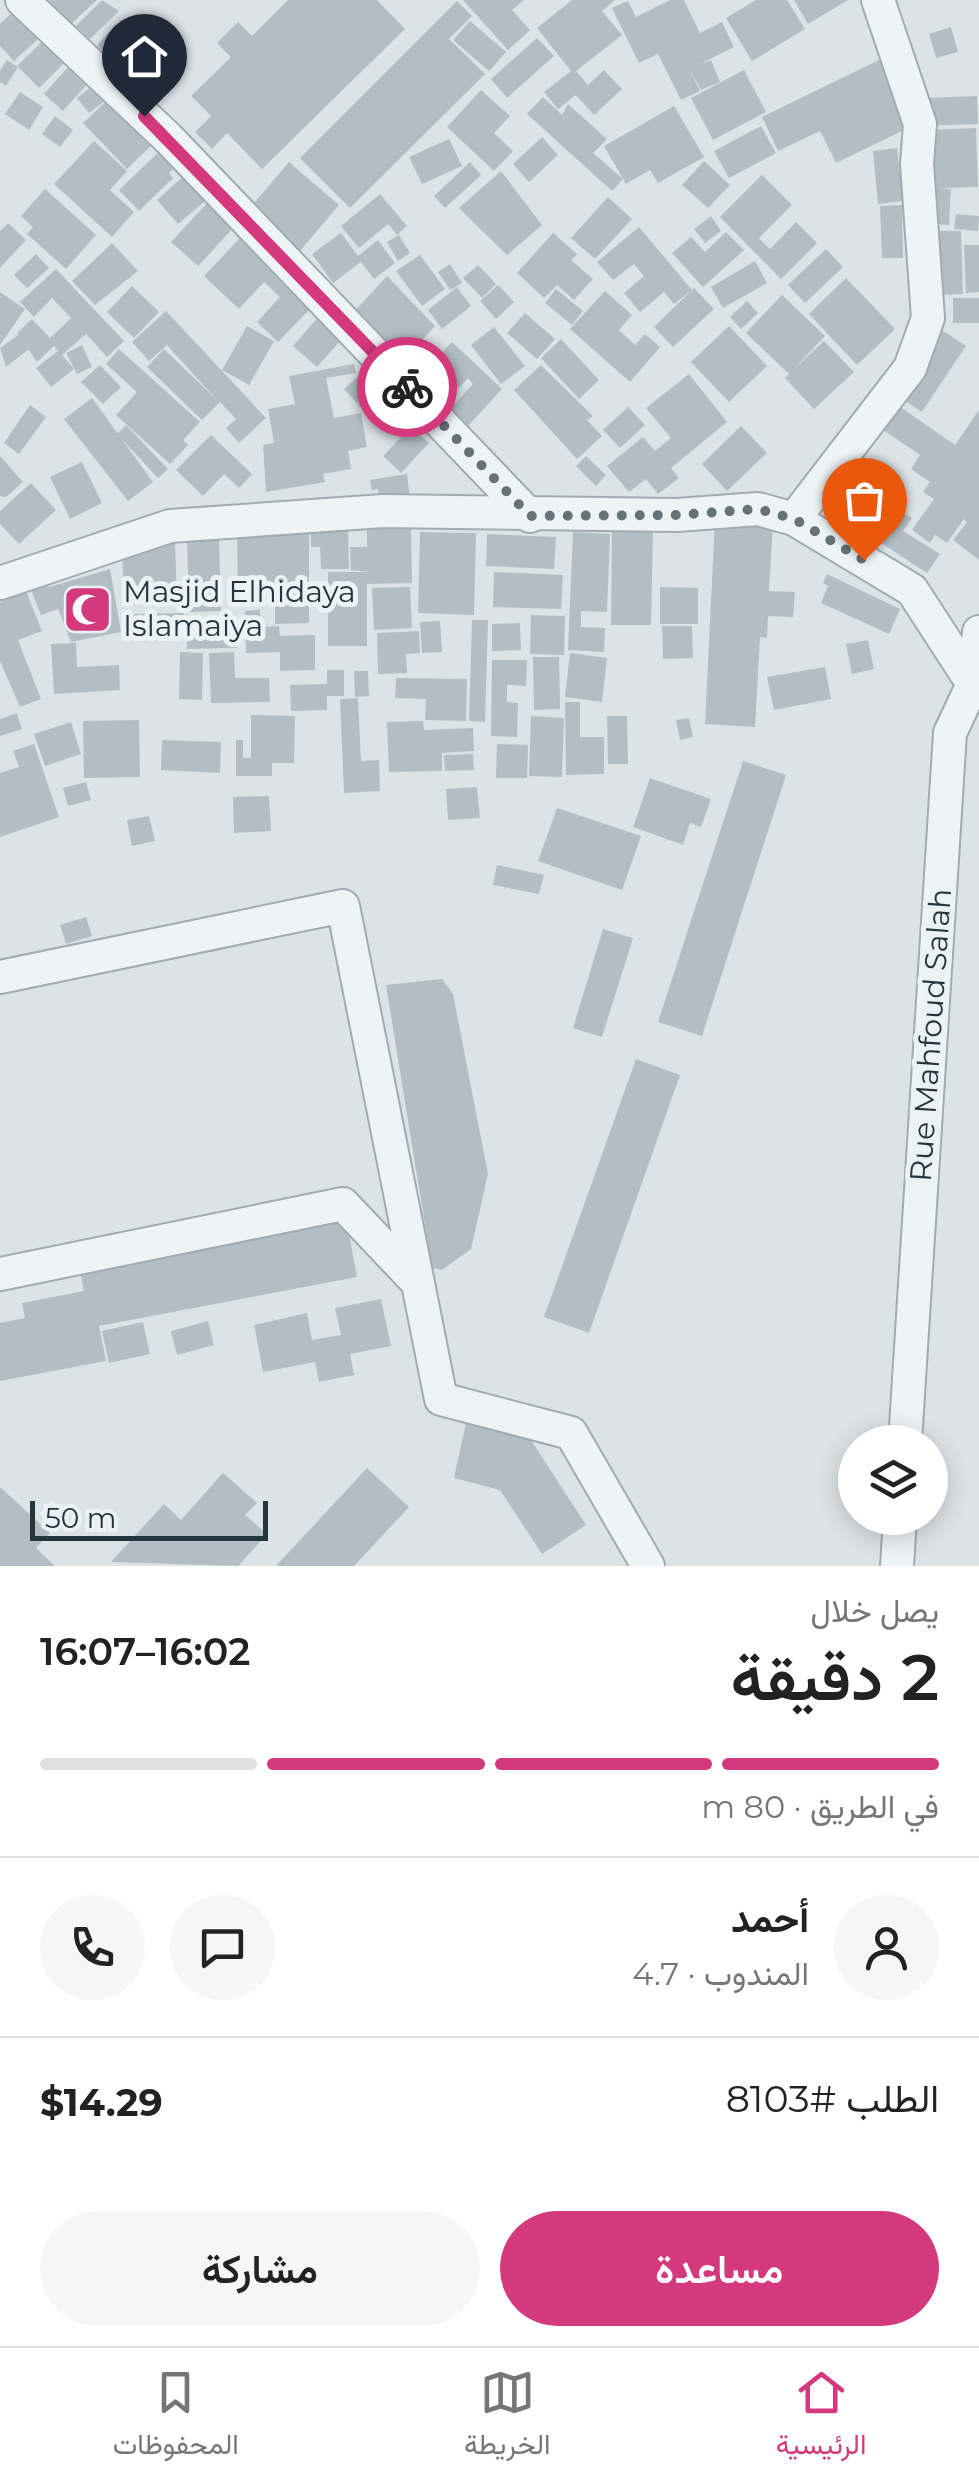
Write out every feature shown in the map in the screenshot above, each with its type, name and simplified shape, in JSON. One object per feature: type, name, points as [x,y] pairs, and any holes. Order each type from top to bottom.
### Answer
[{"type":"street","points":[[22,0],[169,138],[530,516]]},
{"type":"street","points":[[794,519],[910,368],[928,318],[917,164],[920,124],[878,0]]},
{"type":"street","points":[[0,583],[170,526],[383,512],[677,515],[758,509],[794,519],[912,590],[976,683]]},
{"type":"street","name":"Rue Mahfoud Salah","points":[[906,1425],[950,733],[976,683],[979,632]]},
{"type":"street","points":[[0,977],[343,906],[441,1399],[571,1433],[648,1566]]},
{"type":"street","points":[[0,1274],[343,1204],[416,1281]]},
{"type":"street","points":[[897,1566],[899,1535]]},
{"type":"building","points":[[49,0],[97,0],[71,24]]},
{"type":"building","points":[[102,0],[119,11],[90,39],[76,26]]},
{"type":"building","points":[[288,0],[377,0],[405,29],[262,169],[227,133],[212,149],[195,132],[211,116],[191,96],[231,57],[217,43],[238,22],[252,36]]},
{"type":"building","points":[[463,0],[524,0],[512,10],[530,30],[508,50]]},
{"type":"building","points":[[572,0],[615,0],[602,11],[622,35],[576,71],[588,85],[604,70],[622,89],[594,115],[576,95],[558,109],[544,92],[571,71],[537,28]]},
{"type":"building","points":[[670,0],[684,0],[700,33],[722,22],[734,47],[698,65],[711,60],[720,82],[701,90],[689,69],[700,91],[681,100],[658,54],[639,63],[612,8],[628,1],[636,17]]},
{"type":"building","points":[[756,0],[787,0],[805,29],[752,61],[726,18]]},
{"type":"building","points":[[794,0],[848,0],[808,24]]},
{"type":"building","points":[[457,1],[472,16],[449,39],[485,74],[350,208],[300,158]]},
{"type":"building","points":[[23,2],[49,29],[14,61],[0,46],[0,24]]},
{"type":"building","points":[[470,21],[506,52],[489,71],[453,40]]},
{"type":"building","points":[[116,24],[151,57],[132,77],[97,45]]},
{"type":"building","points":[[951,27],[958,52],[936,58],[929,34]]},
{"type":"building","points":[[49,35],[71,56],[39,88],[17,66]]},
{"type":"building","points":[[537,38],[554,56],[507,98],[491,79]]},
{"type":"building","points":[[78,56],[97,73],[63,111],[44,94]]},
{"type":"building","points":[[885,57],[918,123],[836,163],[820,131],[778,151],[762,117]]},
{"type":"building","points":[[7,60],[18,67],[6,86],[0,82],[0,71]]},
{"type":"building","points":[[744,70],[766,112],[713,140],[691,98]]},
{"type":"building","points":[[95,84],[106,100],[89,113],[77,98]]},
{"type":"building","points":[[481,90],[510,116],[494,133],[513,151],[494,171],[447,127]]},
{"type":"building","points":[[20,92],[43,107],[29,130],[5,114]]},
{"type":"building","points":[[114,94],[158,139],[127,169],[83,123]]},
{"type":"building","points":[[977,96],[978,124],[922,126],[921,98]]},
{"type":"building","points":[[543,97],[562,115],[568,104],[607,139],[593,153],[623,179],[612,191],[527,114]]},
{"type":"building","points":[[674,106],[704,157],[658,183],[650,170],[626,184],[604,146]]},
{"type":"building","points":[[55,116],[73,130],[60,147],[42,134]]},
{"type":"building","points":[[761,126],[776,153],[729,178],[714,151]]},
{"type":"building","points":[[976,128],[978,187],[939,188],[951,189],[949,225],[929,224],[927,130]]},
{"type":"building","points":[[542,137],[558,155],[529,182],[513,164]]},
{"type":"building","points":[[449,139],[462,166],[422,184],[409,157]]},
{"type":"building","points":[[94,141],[127,171],[110,190],[134,212],[112,237],[54,184]]},
{"type":"building","points":[[167,144],[182,160],[169,173],[173,178],[139,211],[119,190]]},
{"type":"building","points":[[897,148],[903,201],[878,204],[873,151]]},
{"type":"building","points":[[704,161],[730,185],[708,208],[682,185]]},
{"type":"building","points":[[289,162],[339,205],[300,251],[250,208]]},
{"type":"building","points":[[470,162],[481,175],[445,208],[434,196]]},
{"type":"building","points":[[501,171],[542,225],[507,255],[459,208]]},
{"type":"building","points":[[188,172],[210,197],[178,224],[157,200]]},
{"type":"building","points":[[762,175],[792,205],[759,238],[770,249],[796,222],[817,243],[781,279],[720,217]]},
{"type":"building","points":[[45,189],[96,235],[66,269],[27,234],[33,227],[21,216]]},
{"type":"building","points":[[380,194],[407,226],[397,235],[388,224],[359,248],[341,226]]},
{"type":"building","points":[[608,197],[632,219],[595,259],[571,238]]},
{"type":"building","points":[[209,201],[236,225],[198,266],[171,242]]},
{"type":"building","points":[[902,205],[903,258],[882,258],[880,206]]},
{"type":"building","points":[[956,214],[979,216],[978,231],[954,229]]},
{"type":"building","points":[[711,216],[721,231],[705,243],[694,229]]},
{"type":"building","points":[[8,223],[26,240],[0,268],[0,231]]},
{"type":"building","points":[[639,227],[692,290],[674,304],[664,292],[640,312],[624,293],[644,276],[634,264],[613,280],[597,262]]},
{"type":"building","points":[[934,231],[961,231],[963,294],[936,295]]},
{"type":"building","points":[[726,232],[744,250],[703,287],[672,253],[691,237],[705,252]]},
{"type":"building","points":[[341,233],[358,256],[378,240],[395,263],[374,279],[361,262],[333,283],[312,254]]},
{"type":"building","points":[[553,233],[577,254],[571,260],[593,279],[574,300],[557,285],[544,298],[517,273]]},
{"type":"building","points":[[399,235],[410,253],[398,261],[387,242]]},
{"type":"building","points":[[240,238],[317,302],[278,342],[257,322],[280,297],[264,282],[239,309],[204,276]]},
{"type":"building","points":[[112,243],[138,271],[95,305],[72,281]]},
{"type":"building","points":[[964,245],[979,245],[979,292],[966,293]]},
{"type":"building","points":[[826,249],[843,267],[805,303],[788,285]]},
{"type":"building","points":[[36,254],[49,268],[27,288],[14,275]]},
{"type":"building","points":[[420,255],[445,289],[422,306],[396,271]]},
{"type":"building","points":[[755,261],[767,283],[723,308],[711,287]]},
{"type":"building","points":[[450,264],[462,283],[450,290],[438,272]]},
{"type":"building","points":[[478,265],[496,284],[482,298],[463,278]]},
{"type":"building","points":[[56,269],[124,341],[107,357],[86,334],[62,355],[74,369],[51,387],[36,368],[58,351],[54,346],[37,362],[17,333],[32,319],[50,338],[71,318],[52,298],[34,317],[20,302]]},
{"type":"building","points":[[387,276],[435,326],[402,362],[351,315]]},
{"type":"building","points":[[846,278],[895,329],[857,365],[809,314]]},
{"type":"building","points":[[498,285],[514,302],[496,319],[480,301]]},
{"type":"building","points":[[132,286],[159,312],[134,338],[107,312]]},
{"type":"building","points":[[457,287],[471,306],[442,329],[428,310]]},
{"type":"building","points":[[694,288],[714,309],[673,347],[654,327]]},
{"type":"building","points":[[556,289],[583,311],[572,325],[545,303]]},
{"type":"building","points":[[605,291],[632,315],[619,330],[635,345],[645,334],[660,347],[630,382],[570,329]]},
{"type":"building","points":[[0,292],[25,309],[0,345]]},
{"type":"building","points":[[782,295],[825,336],[793,370],[824,341],[854,372],[814,409],[785,378],[789,374],[746,333]]},
{"type":"building","points":[[953,298],[979,298],[979,323],[953,323]]},
{"type":"building","points":[[747,301],[758,313],[741,329],[730,317]]},
{"type":"building","points":[[326,308],[350,330],[317,367],[293,346]]},
{"type":"building","points":[[166,311],[266,418],[239,443],[226,428],[236,419],[220,402],[202,420],[147,367],[164,349],[216,399],[167,345],[149,361],[132,342]]},
{"type":"building","points":[[525,313],[555,339],[537,359],[507,333]]},
{"type":"building","points":[[247,326],[274,341],[249,385],[222,370]]},
{"type":"building","points":[[729,326],[767,366],[729,402],[691,362]]},
{"type":"building","points":[[494,327],[525,366],[501,384],[471,345]]},
{"type":"building","points":[[942,330],[966,346],[922,412],[898,396]]},
{"type":"building","points":[[18,335],[29,349],[6,367],[0,348]]},
{"type":"building","points":[[561,339],[599,380],[579,399],[541,358]]},
{"type":"building","points":[[452,342],[502,389],[468,426],[450,409],[473,384],[468,378],[444,403],[418,379]]},
{"type":"building","points":[[82,345],[92,367],[77,374],[66,353]]},
{"type":"building","points":[[119,349],[200,422],[183,440],[188,445],[170,464],[116,415],[137,392],[106,364]]},
{"type":"building","points":[[354,364],[356,373],[326,378],[334,418],[361,413],[367,447],[348,451],[351,469],[323,474],[325,482],[266,492],[263,445],[274,443],[268,409],[295,404],[289,376]]},
{"type":"building","points":[[372,364],[406,409],[382,431],[344,389]]},
{"type":"building","points":[[100,365],[121,387],[103,404],[81,382]]},
{"type":"building","points":[[541,365],[593,416],[587,420],[602,436],[577,459],[514,390]]},
{"type":"building","points":[[689,374],[727,422],[671,468],[679,478],[658,494],[646,479],[629,492],[607,466],[643,437],[655,451],[671,438],[646,408]]},
{"type":"building","points":[[92,398],[153,482],[128,501],[64,419]]},
{"type":"building","points":[[896,404],[955,445],[979,410],[979,560],[953,540],[967,522],[964,519],[947,543],[935,535],[930,543],[912,530],[934,499],[923,492],[930,482],[911,469],[920,455],[880,428]]},
{"type":"building","points":[[30,405],[46,417],[19,454],[4,443]]},
{"type":"building","points":[[628,407],[645,425],[620,448],[603,430]]},
{"type":"building","points":[[126,425],[168,469],[158,478],[117,434]]},
{"type":"building","points":[[741,426],[767,453],[727,491],[702,464]]},
{"type":"building","points":[[411,427],[429,443],[401,473],[383,456]]},
{"type":"building","points":[[211,435],[252,474],[239,488],[224,474],[203,496],[176,470]]},
{"type":"building","points":[[836,448],[860,471],[846,486],[858,498],[840,517],[804,482]]},
{"type":"building","points":[[0,456],[23,482],[6,497],[0,496]]},
{"type":"building","points":[[586,456],[606,475],[596,486],[576,466]]},
{"type":"building","points":[[82,462],[102,503],[70,519],[50,477]]},
{"type":"building","points":[[407,474],[411,506],[381,510],[378,489],[372,490],[370,480]]},
{"type":"building","points":[[873,478],[902,497],[895,507],[912,518],[903,531],[940,554],[927,573],[845,519]]},
{"type":"building","points":[[31,483],[56,510],[19,544],[0,524],[0,511]]},
{"type":"building","points":[[715,519],[773,522],[769,591],[795,592],[793,617],[768,616],[767,638],[760,637],[755,727],[705,724]]},
{"type":"building","points":[[367,525],[411,527],[412,583],[367,584],[367,646],[328,646],[328,572],[369,572],[351,570],[350,547],[367,547]]},
{"type":"building","points":[[348,528],[349,569],[321,569],[320,547],[311,547],[311,529]]},
{"type":"building","points":[[612,529],[653,530],[651,625],[611,625]]},
{"type":"building","points":[[309,531],[309,623],[275,624],[275,600],[238,601],[237,532]]},
{"type":"building","points":[[420,532],[476,533],[474,615],[418,613]]},
{"type":"building","points":[[573,532],[610,534],[607,612],[581,611],[581,627],[605,628],[604,652],[568,650]]},
{"type":"building","points":[[487,534],[556,537],[554,569],[486,566]]},
{"type":"building","points":[[219,537],[221,611],[189,612],[187,538]]},
{"type":"building","points":[[175,542],[177,600],[124,603],[122,544]]},
{"type":"building","name":"Masjid Elhidaya Islamaiya","points":[[110,569],[121,632],[71,642],[58,609],[41,615],[29,585],[46,578],[49,587]]},
{"type":"building","points":[[494,572],[563,575],[561,609],[493,607]]},
{"type":"building","points":[[827,574],[900,609],[889,634],[821,603],[828,586],[823,583]]},
{"type":"building","points":[[410,587],[412,628],[374,630],[372,588]]},
{"type":"building","points":[[660,587],[698,588],[698,624],[660,624]]},
{"type":"building","points":[[26,591],[42,631],[18,640],[41,699],[20,707],[0,661],[0,602]]},
{"type":"building","points":[[260,610],[260,627],[279,626],[280,636],[315,635],[315,670],[280,671],[280,652],[246,653],[245,611]]},
{"type":"building","points":[[184,613],[185,628],[134,630],[133,614]]},
{"type":"building","points":[[531,615],[565,616],[564,655],[530,654]]},
{"type":"building","points":[[472,620],[488,620],[485,722],[469,721]]},
{"type":"building","points":[[440,621],[442,652],[422,653],[420,622]]},
{"type":"building","points":[[520,623],[521,650],[492,651],[492,624]]},
{"type":"building","points":[[237,625],[237,648],[187,649],[186,627]]},
{"type":"building","points":[[662,626],[692,626],[693,658],[663,659]]},
{"type":"building","points":[[419,631],[420,653],[406,654],[407,673],[378,674],[377,633]]},
{"type":"building","points":[[868,640],[874,669],[852,674],[846,644]]},
{"type":"building","points":[[76,643],[77,667],[119,665],[120,690],[54,694],[51,644]]},
{"type":"building","points":[[180,652],[203,653],[202,700],[179,699]]},
{"type":"building","points":[[234,652],[235,678],[269,678],[270,702],[211,703],[209,653]]},
{"type":"building","points":[[570,653],[607,658],[602,702],[565,697]]},
{"type":"building","points":[[533,657],[559,657],[560,709],[534,710]]},
{"type":"building","points":[[492,660],[527,660],[526,686],[507,685],[507,702],[518,703],[517,737],[491,736]]},
{"type":"building","points":[[825,667],[831,699],[774,710],[767,677]]},
{"type":"building","points":[[327,670],[344,670],[344,696],[327,696],[327,710],[291,711],[290,685],[327,684]]},
{"type":"building","points":[[354,671],[368,671],[369,696],[355,697]]},
{"type":"building","points":[[396,678],[467,679],[466,721],[425,720],[426,699],[395,698]]},
{"type":"building","points":[[358,698],[361,761],[379,760],[380,791],[344,793],[340,699]]},
{"type":"building","points":[[565,702],[580,702],[580,737],[604,737],[604,774],[566,775]]},
{"type":"building","points":[[17,713],[22,729],[0,736],[0,719]]},
{"type":"building","points":[[251,715],[295,716],[294,763],[272,763],[272,776],[236,776],[236,740],[243,740],[243,758],[251,758]]},
{"type":"building","points":[[531,716],[564,718],[562,777],[529,776]]},
{"type":"building","points":[[607,716],[627,716],[628,764],[608,764]]},
{"type":"building","points":[[689,718],[693,737],[680,740],[676,720]]},
{"type":"building","points":[[139,720],[140,777],[84,778],[83,721]]},
{"type":"building","points":[[423,721],[424,730],[473,728],[474,751],[442,753],[442,771],[389,772],[387,722]]},
{"type":"building","points":[[71,722],[81,754],[45,766],[34,734]]},
{"type":"building","points":[[162,740],[221,742],[220,773],[161,770]]},
{"type":"building","points":[[34,744],[59,817],[0,837],[0,773],[19,767],[13,751]]},
{"type":"building","points":[[497,744],[528,745],[527,778],[496,778]]},
{"type":"building","points":[[473,754],[474,770],[445,771],[444,755]]},
{"type":"building","points":[[743,761],[786,775],[702,1036],[658,1022]]},
{"type":"building","points":[[650,778],[711,799],[701,827],[690,823],[683,845],[633,827]]},
{"type":"building","points":[[86,782],[91,800],[68,806],[63,788]]},
{"type":"building","points":[[477,787],[480,818],[448,820],[446,789]]},
{"type":"building","points":[[269,796],[271,831],[234,833],[233,797]]},
{"type":"building","points":[[557,808],[641,836],[622,890],[538,861]]},
{"type":"building","points":[[149,816],[155,841],[132,846],[127,820]]},
{"type":"building","points":[[497,865],[544,875],[539,894],[493,885]]},
{"type":"building","points":[[86,917],[92,936],[66,944],[60,925]]},
{"type":"building","points":[[603,929],[633,938],[602,1037],[573,1028]]},
{"type":"building","points":[[442,979],[453,994],[488,1174],[471,1249],[442,1270],[432,1268],[386,985]]},
{"type":"building","points":[[636,1059],[680,1075],[589,1333],[544,1317]]},
{"type":"building","points":[[346,1218],[357,1277],[99,1326],[106,1361],[0,1381],[0,1323],[25,1318],[22,1303],[84,1291],[79,1265]]},
{"type":"building","points":[[381,1299],[391,1346],[350,1354],[354,1375],[319,1382],[315,1362],[263,1372],[254,1325],[307,1313],[312,1340],[341,1335],[335,1308]]},
{"type":"building","points":[[208,1321],[214,1345],[177,1355],[171,1331]]},
{"type":"building","points":[[143,1322],[150,1354],[109,1363],[102,1331]]},
{"type":"building","points":[[466,1423],[529,1437],[586,1525],[542,1554],[500,1490],[454,1478]]},
{"type":"building","points":[[367,1468],[409,1507],[354,1566],[276,1566]]},
{"type":"building","points":[[223,1473],[257,1503],[245,1515],[267,1534],[238,1566],[111,1562],[164,1504],[181,1520]]},
{"type":"building","points":[[0,1487],[50,1533],[36,1548],[55,1566],[0,1566]]},
{"type":"way so far","points":[[407,387],[530,516],[677,515],[758,509],[794,519],[864,560]]},
{"type":"place","name":"Masjid Elhidaya Islamaiya","points":[[88,609]]},
{"type":"route","points":[[144,116],[407,387]]}]
